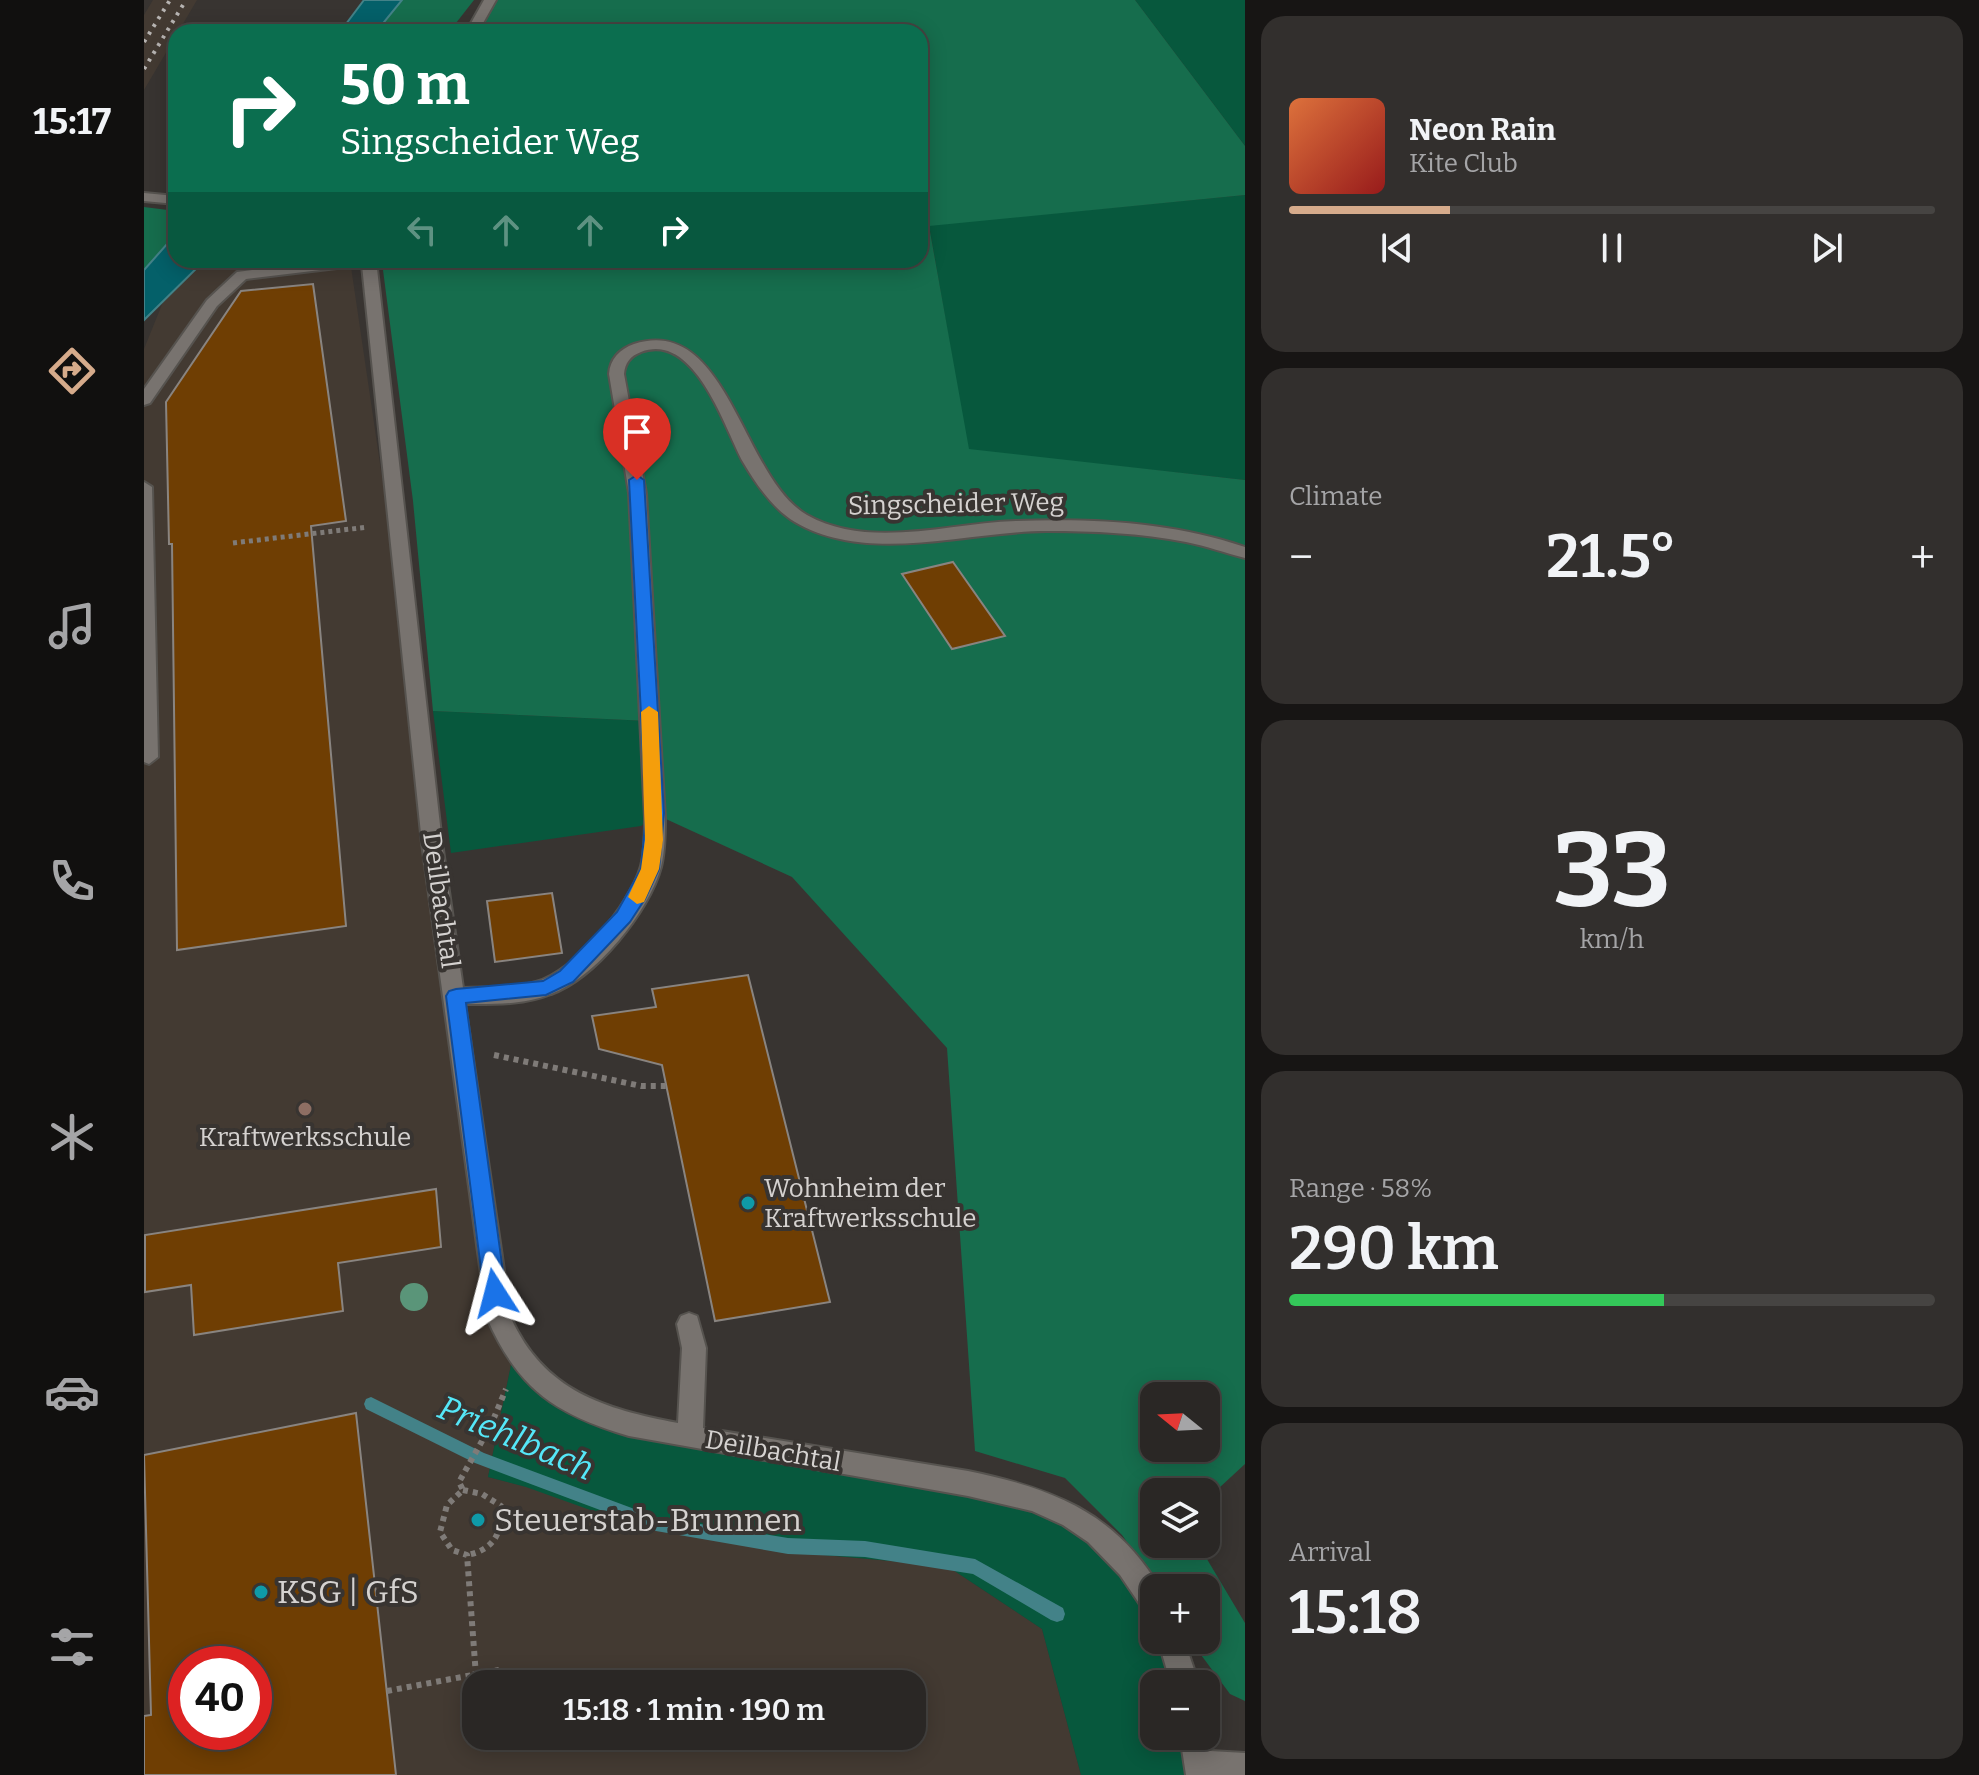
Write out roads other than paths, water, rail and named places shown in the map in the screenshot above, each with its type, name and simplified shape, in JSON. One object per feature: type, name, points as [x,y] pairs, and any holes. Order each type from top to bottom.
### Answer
[{"type":"street","points":[[476,24],[490,0]]},
{"type":"street","points":[[144,197],[168,199]]},
{"type":"street","points":[[144,400],[212,303],[242,275],[301,268]]},
{"type":"street","name":"Deilbachtal","points":[[370,268],[432,843],[499,1318],[519,1358],[555,1393],[576,1406],[646,1428],[1027,1497],[1074,1517],[1110,1543],[1140,1580]]},
{"type":"street","name":"Singscheider Weg","points":[[456,996],[546,988],[567,976],[623,917],[639,895],[650,869],[655,813],[637,480],[616,377],[623,356],[634,349],[645,345],[668,345],[686,351],[699,362],[767,491],[784,509],[806,523],[835,533],[925,535],[1037,525],[1071,526],[1186,536],[1228,545],[1245,553]]},
{"type":"street","points":[[144,487],[149,757]]},
{"type":"street","points":[[689,1324],[694,1348],[690,1437]]},
{"type":"street","points":[[1197,1758],[1245,1767]]},
{"type":"water","points":[[364,0],[402,0],[382,24],[346,24]]},
{"type":"water","points":[[168,243],[168,268],[197,268],[144,320],[144,270]]},
{"type":"waterway","name":"Priehlbach","points":[[371,1404],[480,1458],[656,1524],[788,1546],[865,1549],[975,1567],[1057,1614]]},
{"type":"railway","points":[[144,42],[170,0]]},
{"type":"railway","points":[[171,24],[186,0]]},
{"type":"railway","points":[[144,69],[168,30]]},
{"type":"place","name":"Kraftwerksschule","points":[[305,1109]]},
{"type":"place","name":"Wohnheim der Kraftwerksschule","points":[[748,1203]]},
{"type":"place","name":"Steuerstab-Brunnen","points":[[478,1520]]},
{"type":"place","name":"KSG | GfS","points":[[261,1592]]}]
